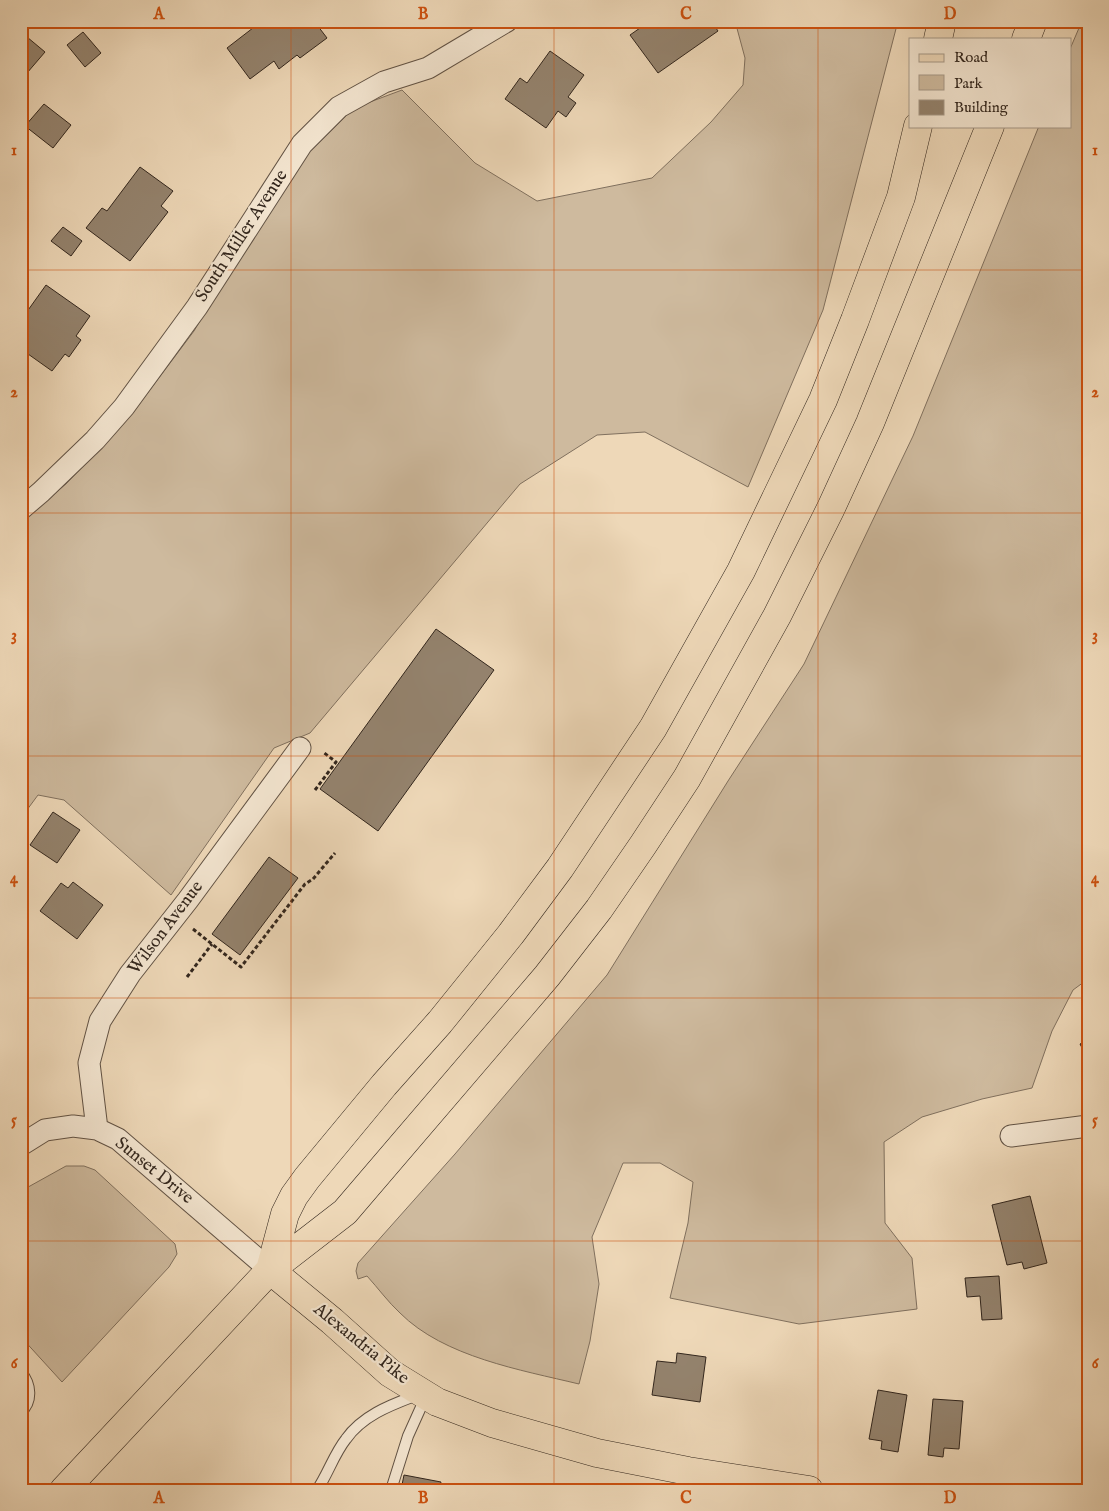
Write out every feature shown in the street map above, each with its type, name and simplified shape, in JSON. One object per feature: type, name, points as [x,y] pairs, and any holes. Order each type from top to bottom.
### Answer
[{"type":"main road","points":[[938,38],[942,21]]},
{"type":"main road","points":[[1026,38],[1033,21]]},
{"type":"main road","points":[[270,1270],[285,1214],[306,1178],[440,1022],[511,934],[560,868],[658,720],[741,571],[823,400],[901,197],[918,128]]},
{"type":"main road","points":[[64,1490],[270,1270],[345,1212],[541,983],[599,909],[687,778],[777,616],[835,500],[870,423],[989,128]]},
{"type":"main road","name":"Alexandria Pike","points":[[270,1270],[332,1321],[390,1373],[437,1402],[492,1423],[597,1453],[773,1487],[808,1490]]},
{"type":"street","name":"South Miller Avenue","points":[[21,509],[95,440],[124,407],[197,307],[302,144],[339,107],[384,82],[428,68],[508,21]]},
{"type":"street","name":"Wilson Avenue","points":[[97,1129],[89,1063],[100,1021],[130,974],[188,900],[300,748]]},
{"type":"street","name":"Sunset Drive","points":[[21,1145],[45,1130],[73,1126],[97,1129],[118,1139],[270,1270]]},
{"type":"street","points":[[1011,1136],[1088,1126]]},
{"type":"lane","points":[[21,1372],[30,1389],[27,1406],[21,1412]]},
{"type":"lane","points":[[317,1490],[346,1439],[362,1423],[379,1410],[425,1394]]},
{"type":"lane","points":[[391,1490],[398,1464],[425,1394]]},
{"type":"path","points":[[191,927],[241,967],[305,884],[313,879],[335,853]]},
{"type":"path","points":[[187,977],[212,944]]},
{"type":"green space","points":[[735,21],[898,21],[823,310],[748,487],[645,432],[597,435],[520,484],[310,733],[274,748],[171,895],[64,800],[38,795],[21,818],[21,521],[66,484],[131,415],[194,331],[268,205],[307,154],[354,108],[402,90],[475,163],[537,201],[652,178],[711,122],[743,85],[745,58]]},
{"type":"green space","points":[[1082,21],[1088,21],[1088,979],[1073,990],[1052,1031],[1032,1088],[982,1099],[922,1117],[884,1142],[885,1223],[912,1258],[917,1309],[799,1324],[670,1298],[688,1223],[693,1182],[660,1163],[623,1163],[592,1237],[599,1284],[590,1341],[579,1384],[484,1360],[438,1341],[400,1313],[367,1276],[358,1279],[356,1271],[358,1263],[455,1154],[607,975],[728,781],[804,664],[913,436],[1038,128],[1072,128],[1072,44]]},
{"type":"green space","points":[[66,1166],[84,1166],[95,1170],[175,1244],[177,1254],[169,1267],[62,1382],[21,1337],[21,1191]]},
{"type":"building","points":[[262,21],[314,21],[327,38],[300,58],[297,55],[279,69],[274,61],[250,79],[227,48]]},
{"type":"building","points":[[650,21],[711,21],[718,31],[658,73],[630,35]]},
{"type":"building","points":[[21,32],[45,52],[21,80]]},
{"type":"building","points":[[83,32],[101,53],[85,67],[67,45]]},
{"type":"building","points":[[550,51],[584,75],[568,97],[576,103],[566,117],[558,111],[546,128],[505,99],[520,78],[527,83]]},
{"type":"building","points":[[44,104],[71,125],[53,148],[25,126]]},
{"type":"building","points":[[140,167],[173,191],[161,206],[168,212],[130,261],[86,228],[102,208],[107,211]]},
{"type":"building","points":[[63,227],[82,241],[71,256],[51,241]]},
{"type":"building","points":[[46,285],[90,316],[76,336],[81,340],[69,357],[65,354],[52,371],[21,349],[21,320]]},
{"type":"building","points":[[436,629],[494,670],[378,831],[320,789]]},
{"type":"building","points":[[53,812],[80,830],[57,863],[30,845]]},
{"type":"building","points":[[269,857],[298,878],[240,955],[212,934]]},
{"type":"building","points":[[73,882],[103,905],[77,939],[40,911],[61,883],[68,888]]},
{"type":"building","points":[[1088,1040],[1088,1059],[1080,1044]]},
{"type":"building","points":[[1030,1196],[1047,1263],[1024,1269],[1022,1262],[1007,1265],[992,1205]]},
{"type":"building","points":[[999,1276],[1002,1319],[982,1320],[980,1296],[967,1297],[965,1278]]},
{"type":"building","points":[[677,1353],[706,1357],[700,1402],[652,1395],[657,1361],[676,1363]]},
{"type":"building","points":[[878,1390],[907,1395],[898,1452],[881,1449],[882,1441],[869,1439]]},
{"type":"building","points":[[933,1399],[963,1401],[959,1449],[944,1448],[943,1457],[928,1455]]},
{"type":"building","points":[[404,1475],[441,1482],[439,1490],[401,1490]]}]
